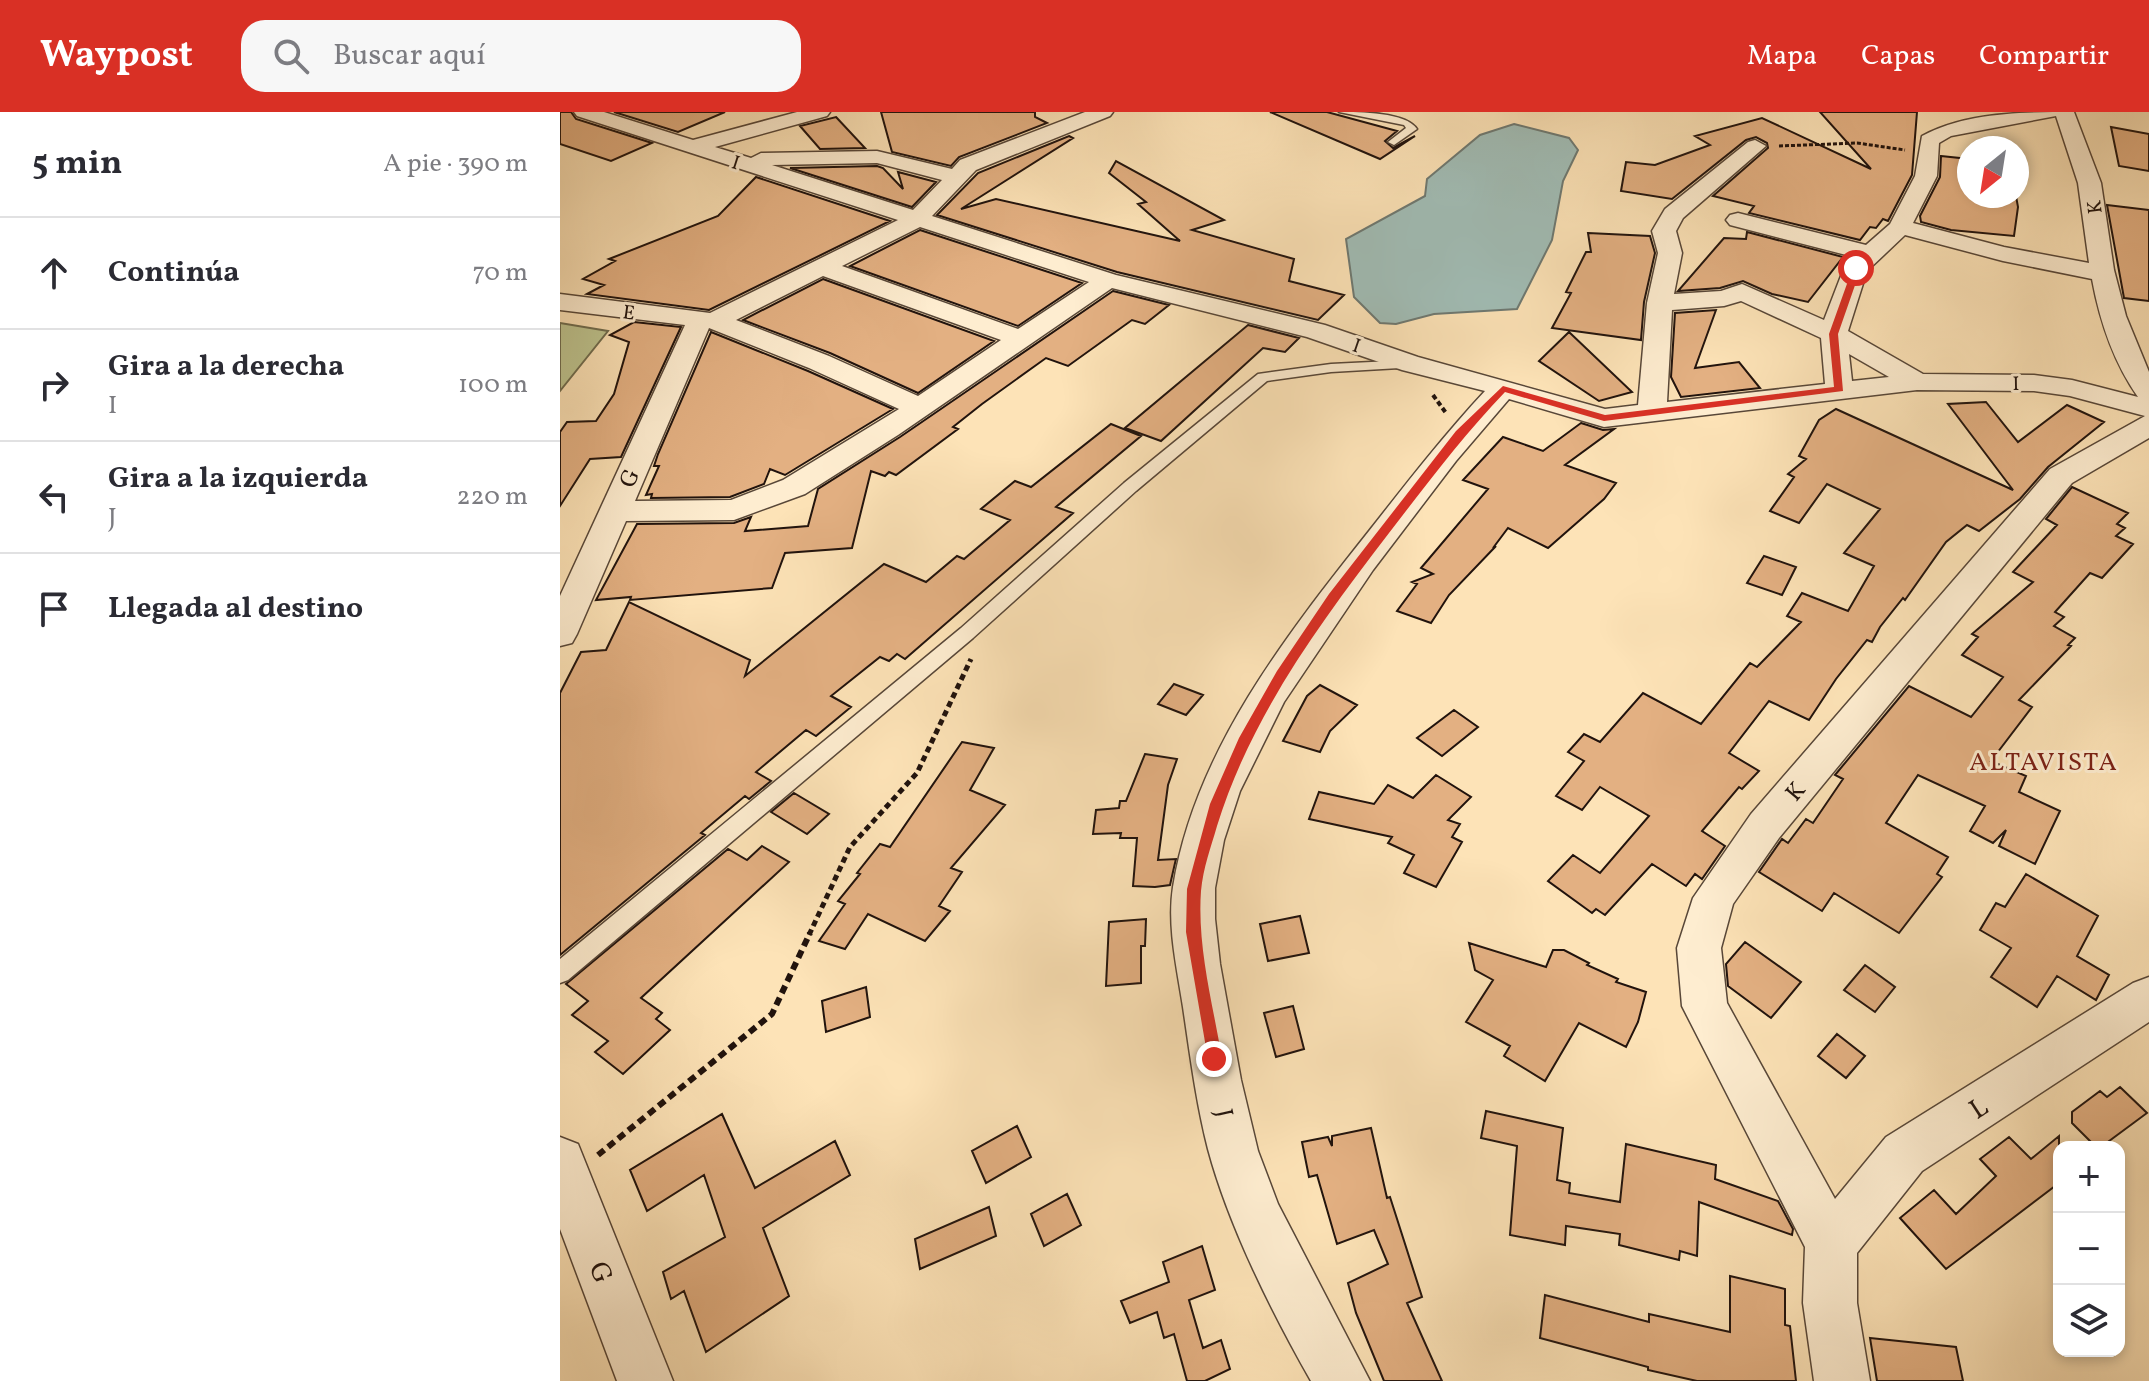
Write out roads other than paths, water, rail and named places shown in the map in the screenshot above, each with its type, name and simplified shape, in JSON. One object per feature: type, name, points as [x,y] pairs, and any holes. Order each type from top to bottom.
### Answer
[{"type":"street","name":"I","points":[[584,112],[698,146],[916,220],[1108,280],[1316,331],[1412,364],[1604,418],[1917,382],[2034,383],[2072,388],[2149,409]]},
{"type":"street","points":[[698,146],[820,112]]},
{"type":"street","points":[[706,322],[823,268],[916,220],[968,165],[1103,112]]},
{"type":"street","points":[[1839,389],[1834,334],[1856,268],[1900,227],[1926,176],[1929,140],[1945,131],[2049,112]]},
{"type":"street","name":"K","points":[[2064,112],[2080,149],[2093,196],[2105,274],[2133,372],[2149,393]]},
{"type":"street","points":[[698,146],[760,159],[877,157],[956,177]]},
{"type":"street","points":[[1652,413],[1660,303],[1670,253],[1664,231],[1673,214],[1755,146]]},
{"type":"street","points":[[1738,220],[1872,254]]},
{"type":"street","points":[[1900,227],[2003,254],[2105,274]]},
{"type":"street","points":[[823,268],[1022,339]]},
{"type":"street","points":[[615,511],[734,510],[794,487],[1108,280]]},
{"type":"street","points":[[1660,303],[1724,298],[1742,292],[1834,334],[1917,382]]},
{"type":"street","name":"E","points":[[560,302],[706,322],[819,362],[919,407]]},
{"type":"street","name":"G","points":[[560,634],[706,322]]},
{"type":"street","name":"J","points":[[1342,1381],[1320,1348],[1244,1182],[1226,1123],[1193,932],[1194,889],[1217,804],[1246,738],[1281,674],[1333,597],[1460,434],[1503,389]]},
{"type":"street","name":"K","points":[[1831,1244],[1705,1006],[1699,948],[1714,898],[1765,826],[2061,476],[2130,439],[2149,424]]},
{"type":"street","name":"L","points":[[1831,1244],[1904,1154],[2149,997]]},
{"type":"street","name":"G","points":[[563,1171],[645,1381]]},
{"type":"street","points":[[1831,1244],[1830,1303],[1842,1381]]},
{"type":"lane","points":[[1344,112],[1408,122],[1412,129],[1394,142]]},
{"type":"lane","points":[[560,973],[967,633],[1130,487],[1263,377],[1331,368],[1412,364]]},
{"type":"water","points":[[1514,124],[1569,138],[1578,150],[1563,181],[1552,240],[1517,309],[1434,314],[1396,324],[1380,323],[1354,297],[1346,239],[1425,196],[1427,179],[1480,135]]},
{"type":"district","name":"ALTAVISTA","points":[[2044,761]]}]
